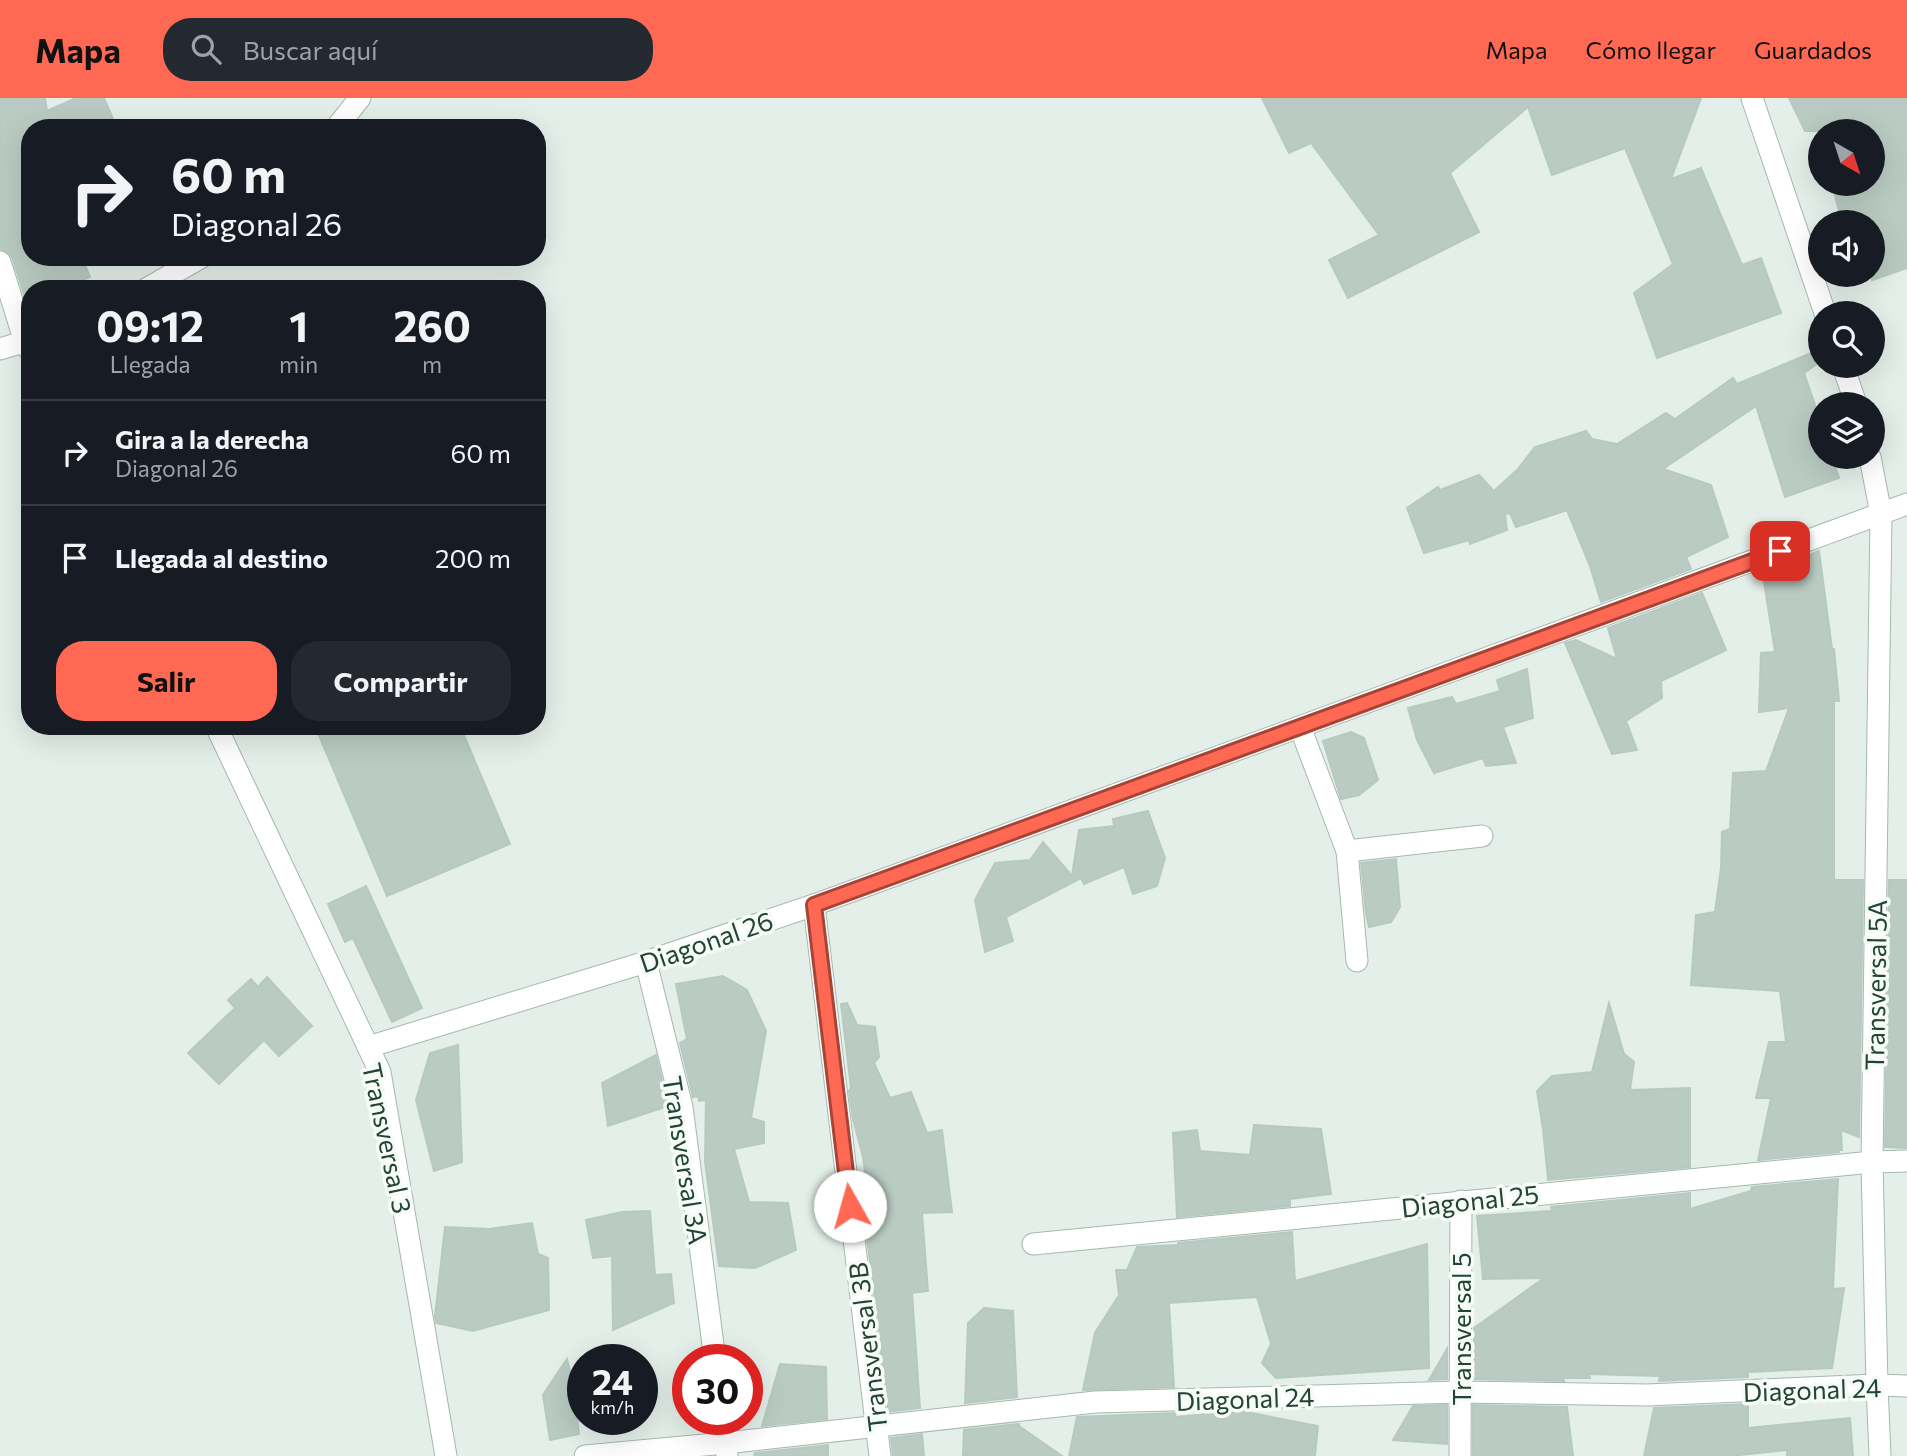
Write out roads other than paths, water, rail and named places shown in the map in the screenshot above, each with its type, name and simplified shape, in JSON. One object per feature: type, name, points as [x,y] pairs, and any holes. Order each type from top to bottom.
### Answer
[{"type":"street","points":[[343,119],[360,98]]},
{"type":"street","points":[[1752,98],[1821,301]]},
{"type":"street","points":[[0,262],[21,324]]},
{"type":"street","points":[[162,280],[186,266]]},
{"type":"street","points":[[0,349],[21,345]]},
{"type":"street","name":"Transversal 5A","points":[[1872,469],[1881,514],[1872,1162],[1880,1456]]},
{"type":"street","name":"Diagonal 26","points":[[368,1047],[646,962],[814,905],[1907,504]]},
{"type":"street","points":[[1300,727],[1347,851],[1357,961]]},
{"type":"street","name":"Transversal 3","points":[[220,735],[380,1072],[446,1456]]},
{"type":"street","points":[[1347,851],[1482,836]]},
{"type":"street","name":"Transversal 3B","points":[[814,905],[880,1456]]},
{"type":"street","name":"Transversal 3A","points":[[646,962],[682,1107],[713,1344]]},
{"type":"street","name":"Diagonal 25","points":[[1033,1244],[1461,1201],[1872,1162],[1907,1161]]},
{"type":"street","name":"Transversal 5","points":[[1460,1456],[1461,1201]]},
{"type":"street","name":"Diagonal 24","points":[[585,1456],[726,1449],[876,1425],[1095,1402],[1460,1392],[1647,1395],[1907,1386]]}]
